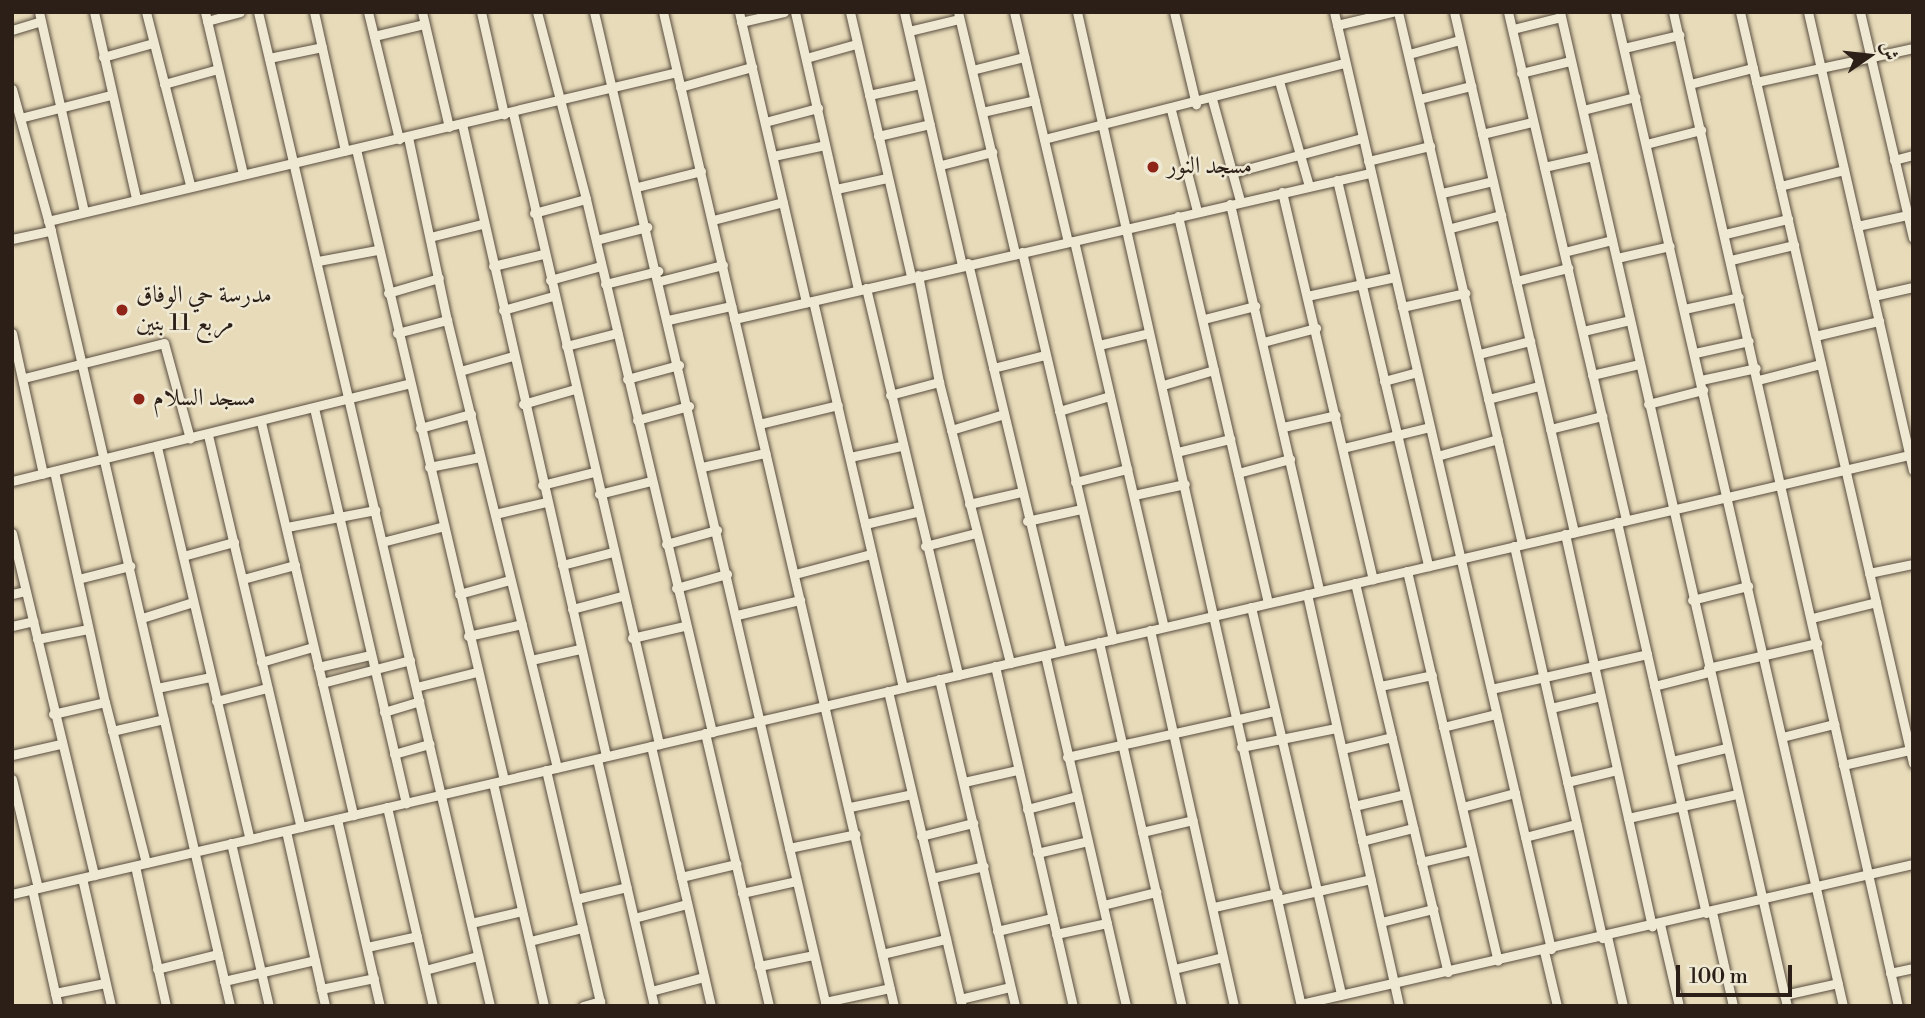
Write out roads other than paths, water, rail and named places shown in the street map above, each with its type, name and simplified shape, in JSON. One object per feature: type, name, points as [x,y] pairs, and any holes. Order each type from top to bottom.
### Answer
[{"type":"street","points":[[94,12],[136,198]]},
{"type":"street","points":[[146,12],[190,185]]},
{"type":"street","points":[[240,12],[206,16],[243,174]]},
{"type":"street","points":[[258,12],[442,794],[489,1006]]},
{"type":"street","points":[[314,12],[345,151]]},
{"type":"street","points":[[368,12],[430,237],[447,320],[557,768]]},
{"type":"street","points":[[422,12],[449,127]]},
{"type":"street","points":[[481,12],[566,346],[711,1006]]},
{"type":"street","points":[[537,12],[596,240],[769,1006]]},
{"type":"street","points":[[594,12],[659,276],[825,1004],[890,988]]},
{"type":"street","points":[[663,12],[765,453],[827,705],[894,1006]]},
{"type":"street","points":[[784,12],[740,17],[783,202],[838,405],[904,688]]},
{"type":"street","points":[[795,12],[825,145],[890,394],[916,512],[958,675]]},
{"type":"street","points":[[850,12],[887,178],[1010,663]]},
{"type":"street","points":[[904,12],[1061,651]]},
{"type":"street","points":[[1014,12],[1044,139],[1099,345],[1164,627]]},
{"type":"street","points":[[1077,12],[1301,1005],[1913,864]]},
{"type":"street","points":[[1174,12],[1196,104]]},
{"type":"street","points":[[1334,12],[1525,837],[1557,1006]]},
{"type":"street","points":[[1337,25],[1392,12]]},
{"type":"street","points":[[1398,12],[1451,228],[1498,439],[1550,708],[1576,824],[1623,1006]]},
{"type":"street","points":[[1454,12],[1550,429],[1595,667],[1628,818],[1679,1006]]},
{"type":"street","points":[[1508,12],[1602,416],[1654,686],[1733,1006]]},
{"type":"street","points":[[1615,12],[1843,1006]]},
{"type":"street","points":[[1673,12],[1756,368],[1898,1006]]},
{"type":"street","points":[[1740,12],[1869,573],[1908,720],[1913,763]]},
{"type":"street","points":[[1808,12],[1913,470]]},
{"type":"street","points":[[1860,12],[1913,238]]},
{"type":"street","points":[[1513,29],[1560,15],[1617,258],[1671,510],[1787,1006]]},
{"type":"street","points":[[909,31],[959,16],[1059,411],[1113,639]]},
{"type":"street","points":[[12,30],[40,17],[84,211]]},
{"type":"street","points":[[374,36],[424,24]]},
{"type":"street","points":[[1624,48],[1679,35]]},
{"type":"street","points":[[1409,54],[1460,40]]},
{"type":"street","points":[[103,57],[153,43]]},
{"type":"street","points":[[806,58],[856,44]]},
{"type":"street","points":[[269,58],[322,47]]},
{"type":"street","points":[[1756,82],[1913,48]]},
{"type":"street","points":[[972,70],[1024,57]]},
{"type":"street","points":[[1521,73],[1570,61]]},
{"type":"street","points":[[1044,139],[1196,104],[1345,63]]},
{"type":"street","points":[[680,87],[752,67]]},
{"type":"street","points":[[1690,84],[1753,68]]},
{"type":"street","points":[[164,84],[218,69]]},
{"type":"street","points":[[12,239],[84,211],[614,90],[677,72]]},
{"type":"street","points":[[1279,81],[1309,186]]},
{"type":"street","points":[[869,95],[920,85]]},
{"type":"street","points":[[1419,99],[1471,86]]},
{"type":"street","points":[[12,89],[50,226],[230,1006]]},
{"type":"street","points":[[20,118],[111,95]]},
{"type":"street","points":[[1583,110],[1635,97]]},
{"type":"street","points":[[1212,99],[1232,173],[1235,203],[1255,306],[1319,591]]},
{"type":"street","points":[[982,112],[1035,100]]},
{"type":"street","points":[[765,122],[818,108]]},
{"type":"street","points":[[1171,110],[1197,211]]},
{"type":"street","points":[[1482,134],[1532,122]]},
{"type":"street","points":[[462,124],[482,224],[494,266],[523,404],[572,609],[627,887],[654,1006]]},
{"type":"street","points":[[878,136],[930,124]]},
{"type":"street","points":[[1646,144],[1701,130]]},
{"type":"street","points":[[1232,173],[1362,138]]},
{"type":"street","points":[[773,156],[825,145]]},
{"type":"street","points":[[1368,161],[1430,145]]},
{"type":"street","points":[[356,149],[408,384],[504,780]]},
{"type":"street","points":[[941,165],[992,152]]},
{"type":"street","points":[[1894,160],[1913,155]]},
{"type":"street","points":[[1544,167],[1593,156]]},
{"type":"street","points":[[1780,186],[1844,170]]},
{"type":"street","points":[[637,187],[701,171]]},
{"type":"street","points":[[734,319],[1370,173]]},
{"type":"street","points":[[836,189],[887,178]]},
{"type":"street","points":[[1337,180],[1427,566]]},
{"type":"street","points":[[1442,193],[1493,181]]},
{"type":"street","points":[[1282,192],[1373,579]]},
{"type":"street","points":[[534,213],[586,199]]},
{"type":"street","points":[[713,220],[783,202]]},
{"type":"street","points":[[1451,228],[1501,215]]},
{"type":"street","points":[[1857,226],[1908,215]]},
{"type":"street","points":[[1178,216],[1268,603]]},
{"type":"street","points":[[1725,234],[1788,219]]},
{"type":"street","points":[[430,237],[482,224]]},
{"type":"street","points":[[596,240],[647,227]]},
{"type":"street","points":[[1564,253],[1612,240]]},
{"type":"street","points":[[1731,260],[1794,245]]},
{"type":"street","points":[[1617,258],[1670,246]]},
{"type":"street","points":[[318,261],[377,250]]},
{"type":"street","points":[[494,266],[543,254]]},
{"type":"street","points":[[605,284],[723,265]]},
{"type":"street","points":[[550,280],[601,266]]},
{"type":"street","points":[[1516,281],[1568,268]]},
{"type":"street","points":[[1307,296],[1395,277]]},
{"type":"street","points":[[388,293],[439,278]]},
{"type":"street","points":[[1873,296],[1913,287]]},
{"type":"street","points":[[1402,307],[1465,293]]},
{"type":"street","points":[[503,310],[553,296]]},
{"type":"street","points":[[1684,309],[1739,297]]},
{"type":"street","points":[[668,320],[731,306]]},
{"type":"street","points":[[1204,319],[1255,306]]},
{"type":"street","points":[[397,333],[447,320]]},
{"type":"street","points":[[1583,331],[1630,320]]},
{"type":"street","points":[[1815,336],[1878,321]]},
{"type":"street","points":[[1263,342],[1316,328]]},
{"type":"street","points":[[566,346],[617,333]]},
{"type":"street","points":[[1099,345],[1150,333]]},
{"type":"street","points":[[13,336],[43,474]]},
{"type":"street","points":[[1479,354],[1530,341]]},
{"type":"street","points":[[1695,353],[1749,341]]},
{"type":"street","points":[[24,377],[164,342],[190,439]]},
{"type":"street","points":[[993,368],[1045,355]]},
{"type":"street","points":[[460,371],[513,356]]},
{"type":"street","points":[[1592,375],[1639,364]]},
{"type":"street","points":[[1758,380],[1821,364]]},
{"type":"street","points":[[627,379],[678,365]]},
{"type":"street","points":[[1648,404],[1756,368]]},
{"type":"street","points":[[1163,385],[1214,370]]},
{"type":"street","points":[[1384,381],[1417,372]]},
{"type":"street","points":[[890,394],[939,382]]},
{"type":"street","points":[[12,481],[408,384]]},
{"type":"street","points":[[1488,399],[1539,386]]},
{"type":"street","points":[[523,404],[575,389]]},
{"type":"street","points":[[1059,411],[1110,396]]},
{"type":"street","points":[[759,425],[838,405]]},
{"type":"street","points":[[638,420],[689,406]]},
{"type":"street","points":[[314,408],[406,803]]},
{"type":"street","points":[[420,428],[471,414]]},
{"type":"street","points":[[951,430],[1004,414]]},
{"type":"street","points":[[1283,427],[1336,415]]},
{"type":"street","points":[[1550,429],[1602,416]]},
{"type":"street","points":[[261,422],[354,815]]},
{"type":"street","points":[[1343,447],[1430,427]]},
{"type":"street","points":[[208,435],[302,827]]},
{"type":"street","points":[[1177,452],[1230,439]]},
{"type":"street","points":[[1437,456],[1498,439]]},
{"type":"street","points":[[850,457],[901,446]]},
{"type":"street","points":[[157,447],[250,839]]},
{"type":"street","points":[[702,467],[765,453]]},
{"type":"street","points":[[12,894],[1911,454]]},
{"type":"street","points":[[429,467],[480,457]]},
{"type":"street","points":[[1238,473],[1290,459]]},
{"type":"street","points":[[1075,482],[1127,469]]},
{"type":"street","points":[[54,471],[105,702],[146,863]]},
{"type":"street","points":[[542,485],[594,472]]},
{"type":"street","points":[[599,494],[652,481]]},
{"type":"street","points":[[1134,495],[1185,484]]},
{"type":"street","points":[[969,504],[1021,492]]},
{"type":"street","points":[[495,514],[547,502]]},
{"type":"street","points":[[1027,521],[1081,509]]},
{"type":"street","points":[[287,527],[375,510]]},
{"type":"street","points":[[865,524],[916,512]]},
{"type":"street","points":[[382,542],[442,527]]},
{"type":"street","points":[[666,544],[717,530]]},
{"type":"street","points":[[12,533],[60,744],[94,875]]},
{"type":"street","points":[[925,546],[976,533]]},
{"type":"street","points":[[183,556],[234,542]]},
{"type":"street","points":[[562,565],[613,552]]},
{"type":"street","points":[[795,574],[871,554]]},
{"type":"street","points":[[1869,573],[1913,564]]},
{"type":"street","points":[[243,579],[295,565]]},
{"type":"street","points":[[78,579],[130,566]]},
{"type":"street","points":[[1408,571],[1498,961]]},
{"type":"street","points":[[676,588],[727,574]]},
{"type":"street","points":[[459,594],[510,580]]},
{"type":"street","points":[[1355,583],[1447,972]]},
{"type":"street","points":[[1692,600],[1748,586]]},
{"type":"street","points":[[12,594],[25,590]]},
{"type":"street","points":[[1307,594],[1399,1006]]},
{"type":"street","points":[[572,609],[622,596]]},
{"type":"street","points":[[737,615],[800,600]]},
{"type":"street","points":[[142,618],[193,602]]},
{"type":"street","points":[[1812,618],[1876,602]]},
{"type":"street","points":[[1251,607],[1279,738],[1341,995]]},
{"type":"street","points":[[12,626],[33,621]]},
{"type":"street","points":[[468,636],[522,624]]},
{"type":"street","points":[[632,638],[684,626]]},
{"type":"street","points":[[37,639],[88,629]]},
{"type":"street","points":[[1150,630],[1234,1006]]},
{"type":"street","points":[[1099,642],[1182,1006]]},
{"type":"street","points":[[1654,686],[1764,654],[1817,643]]},
{"type":"street","points":[[261,662],[313,647]]},
{"type":"street","points":[[531,660],[580,649]]},
{"type":"street","points":[[1491,689],[1647,654]]},
{"type":"street","points":[[318,667],[370,655]]},
{"type":"street","points":[[1045,655],[1126,1006]]},
{"type":"street","points":[[322,683],[410,660]]},
{"type":"street","points":[[995,666],[1073,1006]]},
{"type":"street","points":[[416,687],[477,672]]},
{"type":"street","points":[[1380,686],[1432,675]]},
{"type":"street","points":[[158,688],[210,677]]},
{"type":"street","points":[[939,679],[1015,1006]]},
{"type":"street","points":[[216,701],[267,688]]},
{"type":"street","points":[[888,691],[961,1002],[1010,987]]},
{"type":"street","points":[[1550,708],[1601,696]]},
{"type":"street","points":[[384,712],[419,701]]},
{"type":"street","points":[[53,714],[105,702]]},
{"type":"street","points":[[1067,757],[1274,711]]},
{"type":"street","points":[[1443,727],[1496,714]]},
{"type":"street","points":[[112,731],[164,719]]},
{"type":"street","points":[[1782,737],[1834,724]]},
{"type":"street","points":[[1241,747],[1336,728]]},
{"type":"street","points":[[1342,748],[1392,737]]},
{"type":"street","points":[[12,755],[60,744]]},
{"type":"street","points":[[394,754],[430,744]]},
{"type":"street","points":[[1672,761],[1726,748]]},
{"type":"street","points":[[1843,765],[1910,750]]},
{"type":"street","points":[[964,782],[1017,770]]},
{"type":"street","points":[[1567,782],[1618,770]]},
{"type":"street","points":[[545,771],[600,1003],[583,1006]]},
{"type":"street","points":[[12,779],[58,1006]]},
{"type":"street","points":[[494,783],[544,1006]]},
{"type":"street","points":[[1462,807],[1515,793]]},
{"type":"street","points":[[850,807],[912,794]]},
{"type":"street","points":[[1354,806],[1405,794]]},
{"type":"street","points":[[1628,818],[1737,794]]},
{"type":"street","points":[[1027,809],[1077,796]]},
{"type":"street","points":[[387,807],[433,1006]]},
{"type":"street","points":[[337,819],[380,1006]]},
{"type":"street","points":[[1142,832],[1193,820]]},
{"type":"street","points":[[921,836],[974,823]]},
{"type":"street","points":[[1525,837],[1576,824]]},
{"type":"street","points":[[1362,841],[1413,828]]},
{"type":"street","points":[[286,831],[325,1006]]},
{"type":"street","points":[[789,848],[856,834]]},
{"type":"street","points":[[1037,853],[1088,841]]},
{"type":"street","points":[[232,843],[270,1006]]},
{"type":"street","points":[[1422,863],[1472,850]]},
{"type":"street","points":[[681,877],[736,864]]},
{"type":"street","points":[[135,866],[166,1006]]},
{"type":"street","points":[[932,878],[984,866]]},
{"type":"street","points":[[82,878],[111,1006]]},
{"type":"street","points":[[1214,907],[1371,879]]},
{"type":"street","points":[[742,893],[796,881]]},
{"type":"street","points":[[576,899],[627,887]]},
{"type":"street","points":[[1103,905],[1156,892]]},
{"type":"street","points":[[634,918],[687,904]]},
{"type":"street","points":[[1381,922],[1433,909]]},
{"type":"street","points":[[471,923],[522,911]]},
{"type":"street","points":[[998,931],[1052,918]]},
{"type":"street","points":[[1056,934],[1107,923]]},
{"type":"street","points":[[530,941],[582,928]]},
{"type":"street","points":[[367,947],[417,936]]},
{"type":"street","points":[[882,954],[946,939]]},
{"type":"street","points":[[157,969],[218,954]]},
{"type":"street","points":[[759,966],[813,955]]},
{"type":"street","points":[[425,970],[478,956]]},
{"type":"street","points":[[1174,969],[1223,957]]},
{"type":"street","points":[[225,981],[315,960]]},
{"type":"street","points":[[1890,973],[1913,968]]},
{"type":"street","points":[[651,991],[704,977]]},
{"type":"street","points":[[321,989],[374,978]]},
{"type":"street","points":[[55,993],[105,983]]},
{"type":"street","points":[[1784,995],[1838,983]]},
{"type":"place","name":"مسجد النور","points":[[1153,167]]},
{"type":"place","name":"مدرسة حي الوفاق مربع 11 بنين","points":[[122,310]]},
{"type":"place","name":"مسجد السلام","points":[[139,399]]}]
